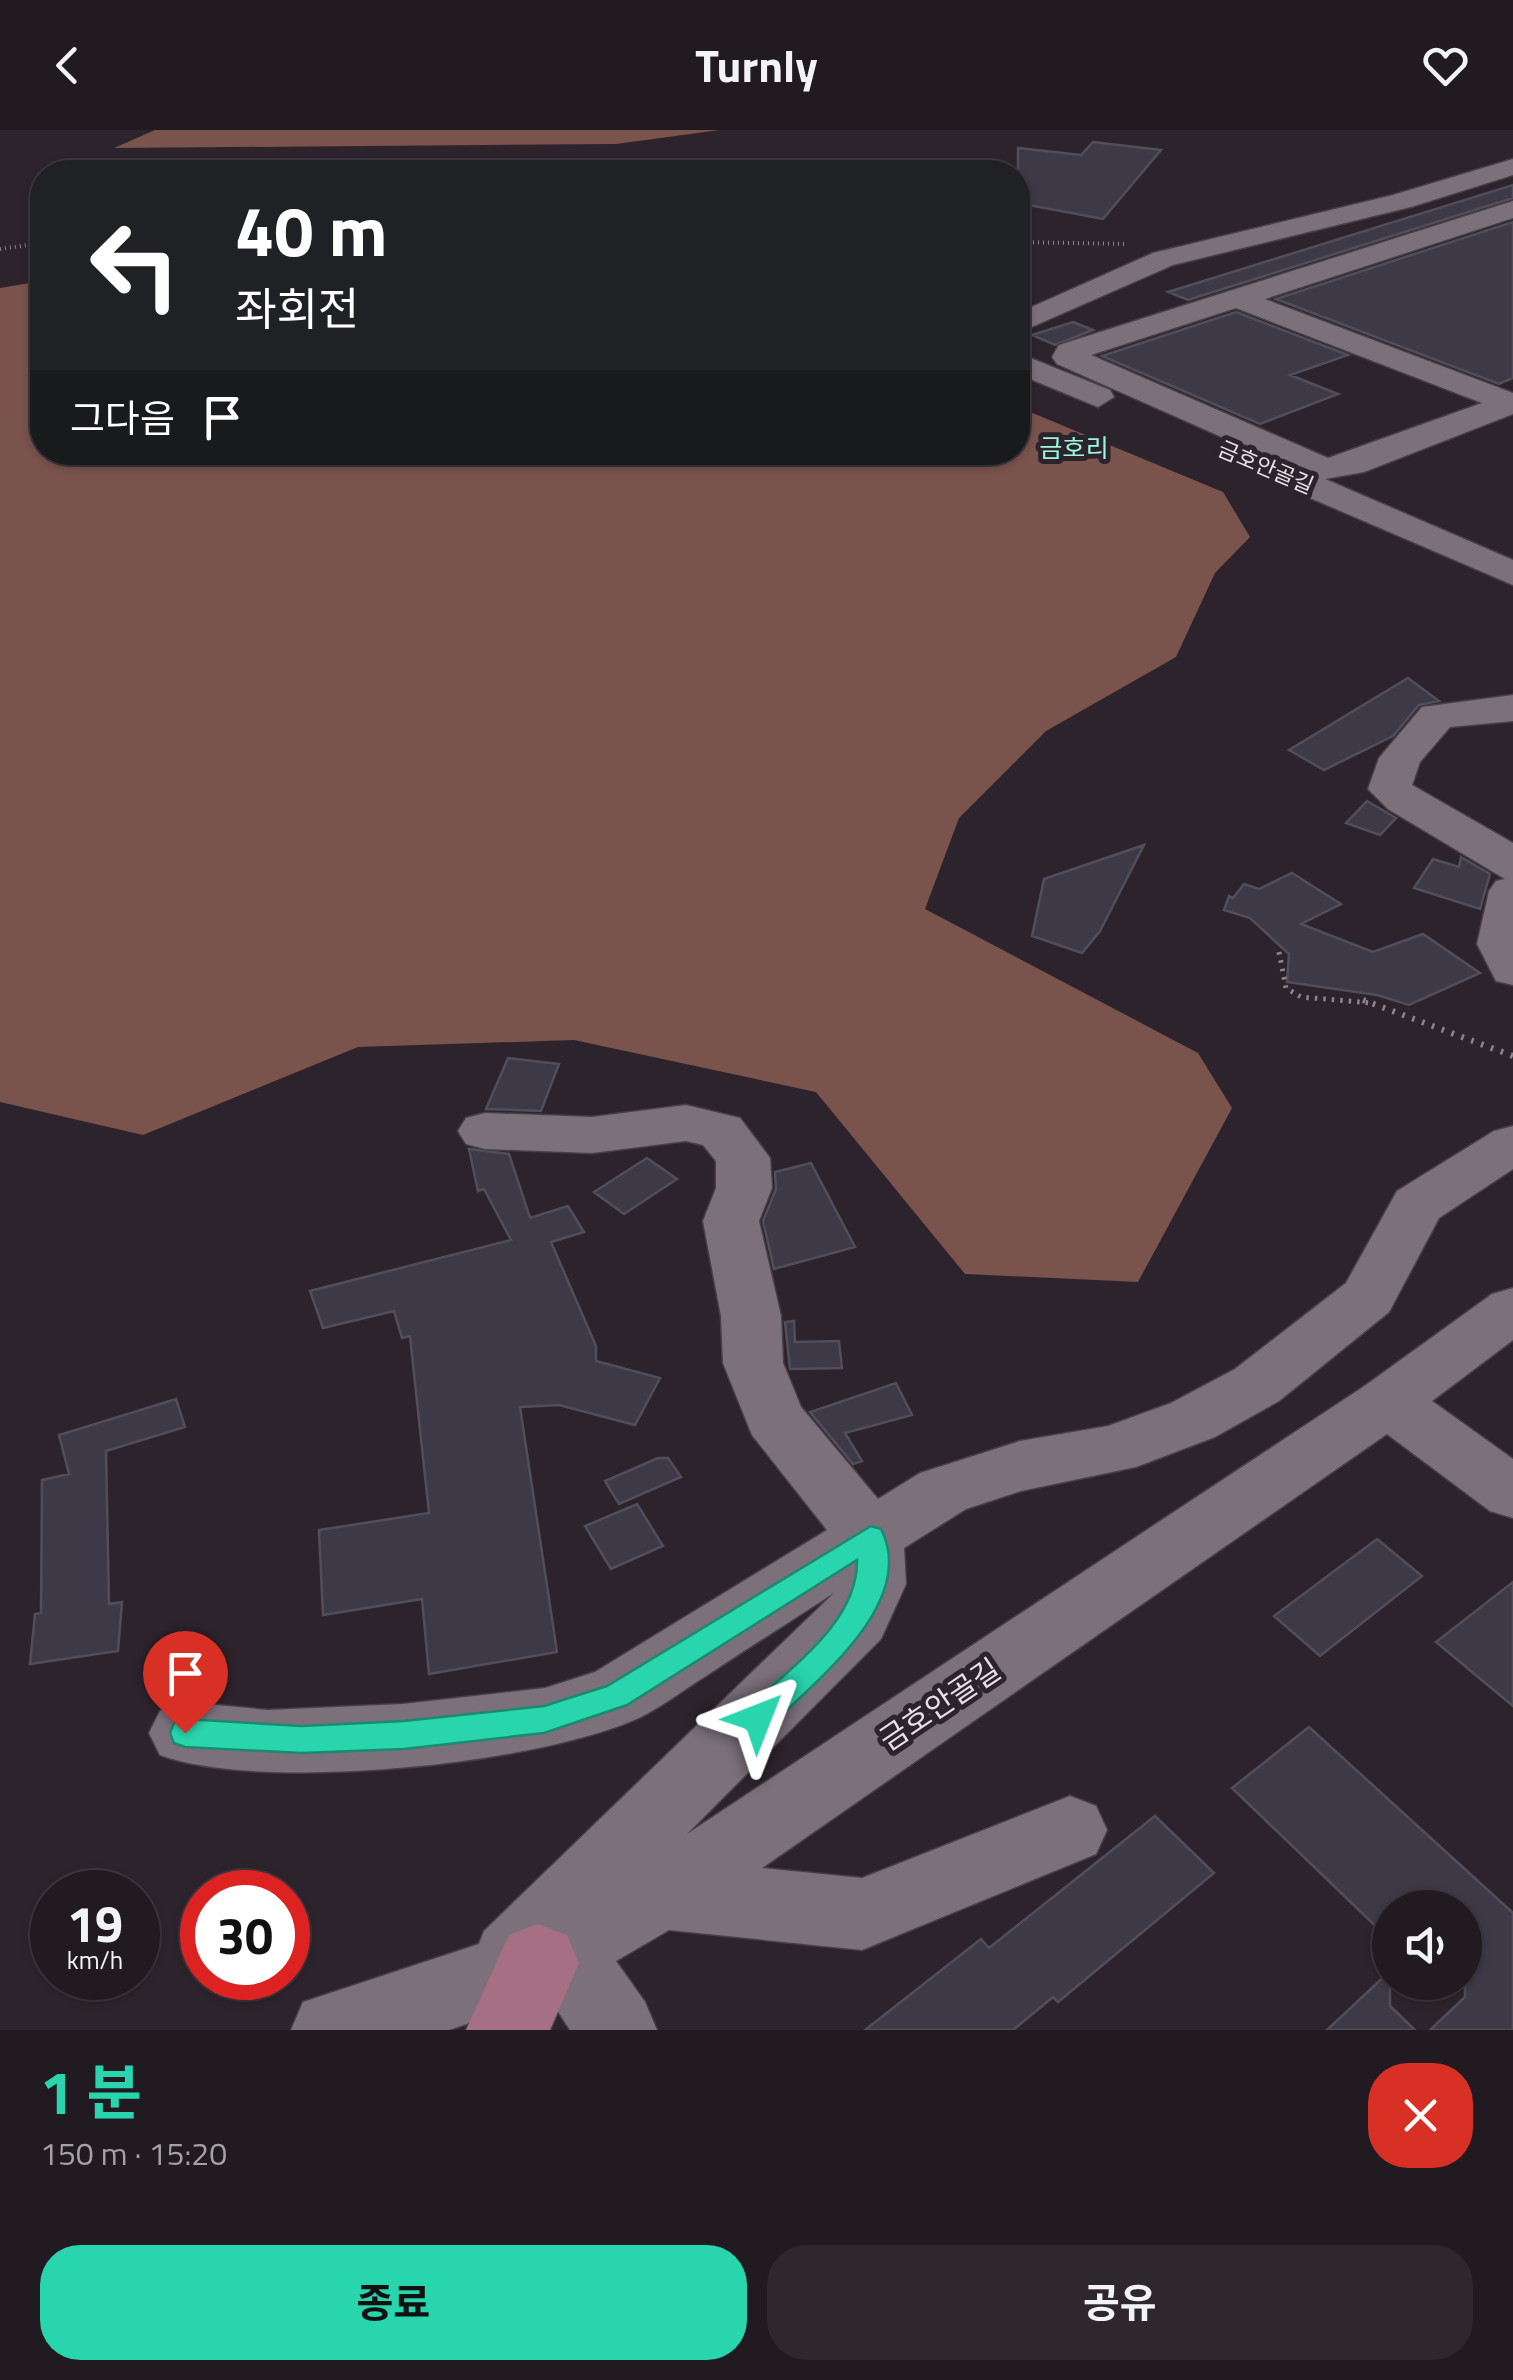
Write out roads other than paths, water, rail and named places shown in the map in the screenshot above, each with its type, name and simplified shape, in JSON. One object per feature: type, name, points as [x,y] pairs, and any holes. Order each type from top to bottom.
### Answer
[{"type":"street","points":[[1030,319],[1163,259],[1401,201],[1513,167]]},
{"type":"street","points":[[1513,209],[1070,352],[1068,357],[1324,468],[1352,465],[1513,403]]},
{"type":"street","points":[[1236,298],[1513,403]]},
{"type":"street","name":"금호안골길","points":[[1030,368],[1513,574]]},
{"type":"street","points":[[1466,554],[1513,532]]},
{"type":"street","points":[[1513,708],[1438,716],[1401,755],[1390,773],[1390,789],[1419,813],[1468,836],[1513,866]]},
{"type":"street","points":[[1513,891],[1501,944],[1513,970]]},
{"type":"street","points":[[484,1130],[592,1135],[686,1123],[721,1132],[742,1158],[744,1188],[731,1220],[750,1316],[753,1363],[774,1418],[871,1537],[872,1584],[857,1619],[524,1980],[617,2030]]},
{"type":"street","points":[[185,1733],[268,1740],[404,1735],[544,1720],[616,1696],[943,1491],[1020,1466],[1114,1450],[1193,1420],[1257,1385],[1368,1298],[1417,1205],[1513,1144]]},
{"type":"street","name":"금호안골길","points":[[330,2030],[524,1980],[662,1894],[1388,1402],[1513,1309]]},
{"type":"street","points":[[1388,1402],[1513,1493]]},
{"type":"street","points":[[662,1894],[862,1914],[1070,1830]]},
{"type":"district","name":"금호리","points":[[1074,448]]}]
